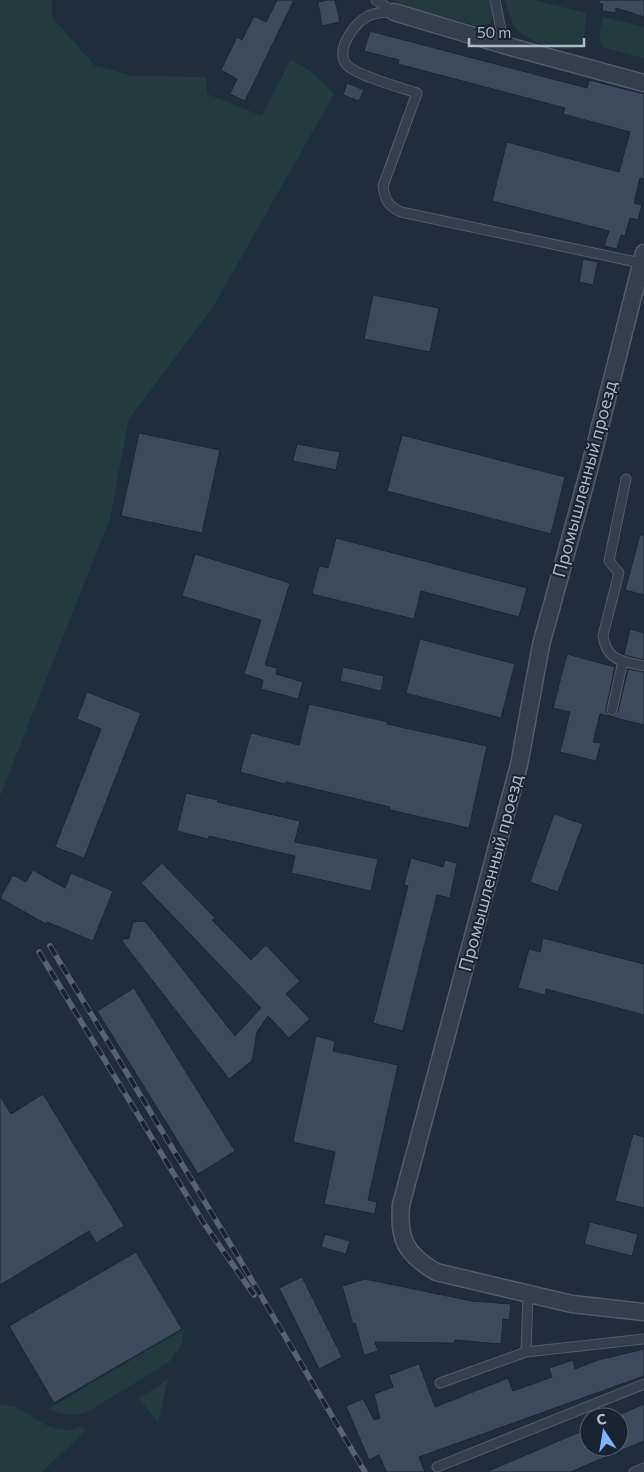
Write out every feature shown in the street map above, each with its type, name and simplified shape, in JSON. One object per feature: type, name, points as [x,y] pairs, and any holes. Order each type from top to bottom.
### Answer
[{"type":"street","points":[[394,12],[504,45],[644,82]]},
{"type":"street","name":"Промышленный проезд","points":[[642,258],[589,470],[541,645],[519,765],[401,1205],[399,1224],[404,1243],[417,1261],[436,1272],[572,1304],[644,1312]]},
{"type":"lane","points":[[376,0],[394,12]]},
{"type":"lane","points":[[495,0],[504,45]]},
{"type":"lane","points":[[394,12],[378,12],[367,17],[356,26],[346,42],[343,55],[346,64],[356,72],[417,93],[383,186],[384,198],[390,207],[402,212],[642,258]]},
{"type":"lane","points":[[626,479],[609,561],[619,573],[603,635],[604,646],[617,659],[644,666]]},
{"type":"lane","points":[[612,710],[624,661]]},
{"type":"lane","points":[[526,1352],[528,1294]]},
{"type":"lane","points":[[440,1383],[526,1352],[644,1339]]},
{"type":"lane","points":[[437,1467],[644,1384]]},
{"type":"lane","points":[[634,1472],[644,1468]]},
{"type":"green space","points":[[0,0],[52,0],[52,17],[94,65],[132,76],[206,77],[207,94],[262,116],[291,59],[310,71],[334,94],[213,307],[129,419],[110,518],[0,796]]},
{"type":"green space","points":[[393,0],[489,0],[492,14],[491,23],[481,27],[406,7]]},
{"type":"green space","points":[[505,0],[533,0],[587,13],[583,41],[575,48],[568,49],[558,49],[538,43],[517,29],[509,15]]},
{"type":"green space","points":[[603,17],[644,27],[644,58],[604,48],[600,41]]},
{"type":"green space","points":[[185,1328],[181,1345],[169,1362],[89,1411],[79,1414],[68,1414],[48,1409]]},
{"type":"green space","points":[[168,1379],[158,1422],[139,1399]]},
{"type":"green space","points":[[0,1404],[16,1407],[44,1424],[57,1429],[71,1430],[81,1427],[85,1431],[42,1472],[0,1472]]},
{"type":"building","points":[[277,0],[294,0],[245,101],[230,94],[237,79],[221,70],[237,37],[242,40],[254,16],[266,22]]},
{"type":"building","points":[[335,0],[340,22],[322,26],[318,2]]},
{"type":"building","points":[[600,0],[644,0],[644,17],[616,8],[616,13],[602,11],[603,4],[599,3]]},
{"type":"building","points":[[370,31],[587,88],[589,80],[644,94],[644,179],[640,178],[634,203],[642,205],[638,220],[630,218],[625,236],[621,235],[617,249],[604,246],[609,231],[492,201],[507,142],[619,172],[630,132],[563,114],[565,108],[398,64],[399,60],[364,51]]},
{"type":"building","points":[[347,83],[364,90],[359,101],[343,95]]},
{"type":"building","points":[[583,259],[598,262],[593,285],[579,282]]},
{"type":"building","points":[[373,295],[439,308],[430,352],[364,339]]},
{"type":"building","points":[[139,433],[220,450],[202,533],[121,516]]},
{"type":"building","points":[[402,435],[565,477],[551,534],[387,491]]},
{"type":"building","points":[[297,444],[340,452],[336,470],[293,461]]},
{"type":"building","points":[[640,535],[644,535],[644,595],[625,590]]},
{"type":"building","points":[[336,538],[527,588],[519,617],[421,591],[414,619],[312,594],[319,566],[328,568]]},
{"type":"building","points":[[195,554],[290,583],[265,665],[277,668],[276,674],[303,682],[298,699],[261,689],[263,680],[244,674],[261,620],[182,596]]},
{"type":"building","points":[[630,629],[644,633],[644,660],[624,655]]},
{"type":"building","points":[[420,639],[515,664],[501,718],[406,693]]},
{"type":"building","points":[[567,654],[615,667],[606,709],[610,716],[614,716],[618,711],[628,669],[644,672],[644,725],[600,714],[593,742],[601,743],[596,761],[560,752],[570,712],[553,708]]},
{"type":"building","points":[[343,667],[384,676],[381,691],[340,681]]},
{"type":"building","points":[[87,692],[141,713],[84,858],[55,847],[101,729],[77,719]]},
{"type":"building","points":[[309,704],[388,722],[387,724],[487,746],[469,828],[390,810],[390,807],[240,772],[251,733],[299,745]]},
{"type":"building","points":[[186,793],[300,821],[295,842],[378,859],[371,891],[291,873],[295,856],[209,836],[208,839],[177,831]]},
{"type":"building","points":[[554,814],[583,824],[558,892],[530,882]]},
{"type":"building","points":[[411,858],[443,867],[445,860],[457,863],[450,898],[437,895],[403,1031],[373,1023],[408,886],[404,885]]},
{"type":"building","points":[[162,863],[215,918],[212,920],[251,960],[266,945],[300,981],[286,994],[310,1019],[289,1038],[268,1016],[257,1032],[252,1061],[229,1079],[121,940],[129,938],[133,922],[145,921],[235,1036],[261,1008],[141,883]]},
{"type":"building","points":[[33,870],[65,888],[71,873],[113,891],[93,941],[47,922],[46,924],[0,898],[13,875],[26,882]]},
{"type":"building","points":[[543,938],[644,964],[644,1015],[546,989],[545,995],[518,988],[529,949],[540,952]]},
{"type":"building","points":[[134,988],[235,1151],[198,1174],[97,1011]]},
{"type":"building","points":[[316,1036],[335,1041],[333,1051],[398,1065],[368,1200],[377,1202],[375,1214],[324,1204],[335,1152],[293,1142]]},
{"type":"building","points":[[43,1094],[124,1226],[96,1243],[89,1231],[0,1285],[0,1096],[11,1114]]},
{"type":"building","points":[[633,1134],[644,1137],[644,1208],[615,1201]]},
{"type":"building","points":[[590,1222],[638,1234],[632,1256],[584,1244]]},
{"type":"building","points":[[325,1234],[350,1241],[346,1254],[321,1247]]},
{"type":"building","points":[[136,1252],[182,1329],[54,1403],[9,1326]]},
{"type":"building","points":[[302,1277],[342,1357],[319,1369],[279,1288]]},
{"type":"building","points":[[365,1279],[472,1301],[511,1304],[509,1320],[503,1319],[501,1344],[455,1340],[454,1343],[375,1342],[378,1351],[364,1355],[342,1286]]},
{"type":"building","points":[[644,1349],[644,1376],[419,1457],[425,1472],[386,1472],[379,1455],[369,1460],[346,1406],[363,1399],[374,1420],[380,1418],[374,1394],[393,1387],[389,1375],[419,1364],[435,1407],[508,1378],[513,1391],[552,1377],[549,1368],[573,1360],[575,1369],[598,1360]]},
{"type":"building","points":[[644,1404],[644,1441],[629,1447],[629,1411]]},
{"type":"building","points":[[579,1432],[579,1457],[606,1457],[571,1472],[486,1472]]},
{"type":"railway","points":[[50,946],[237,1255],[365,1472]]},
{"type":"railway","points":[[39,952],[203,1222],[254,1295]]}]
